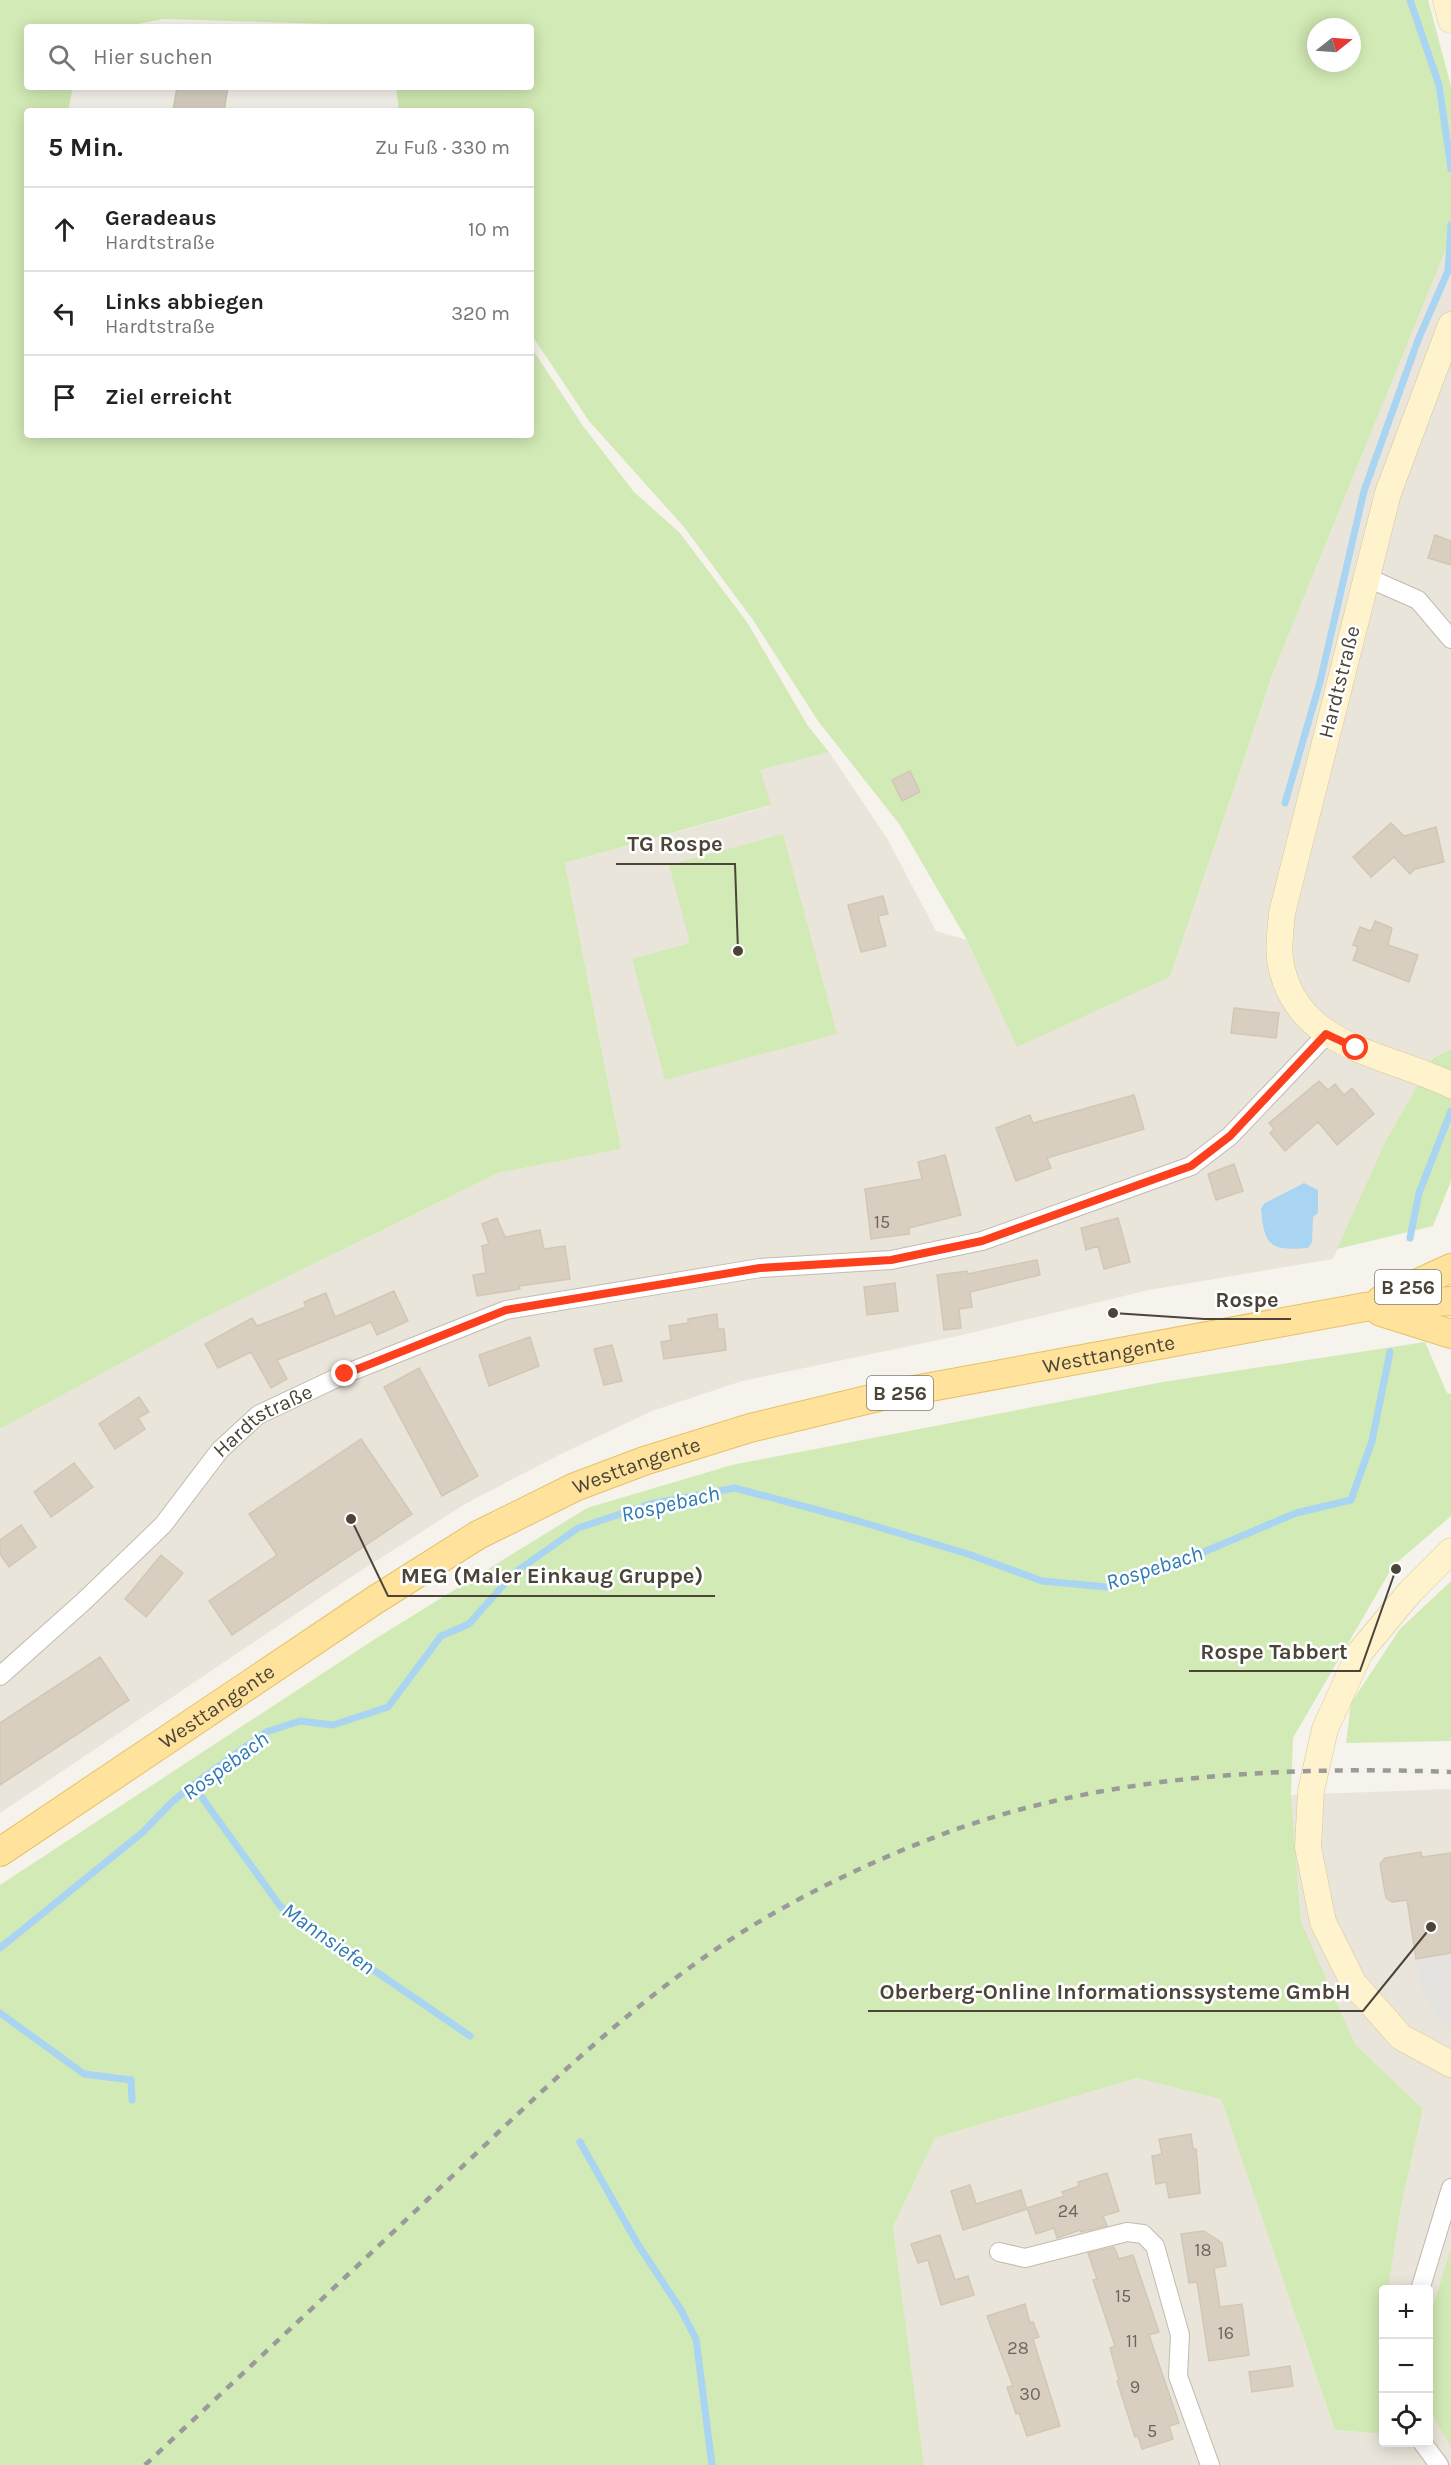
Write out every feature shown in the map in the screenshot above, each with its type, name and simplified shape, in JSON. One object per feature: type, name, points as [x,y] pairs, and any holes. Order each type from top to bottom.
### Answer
[{"type":"main road","name":"Westtangente","points":[[1365,1307],[1451,1268]]},
{"type":"main road","name":"Westtangente","points":[[0,1852],[375,1600],[478,1535],[574,1487],[644,1461],[750,1428],[887,1395],[1365,1307],[1451,1301]]},
{"type":"main road","name":"B 256","points":[[1365,1307],[1451,1334]]},
{"type":"street","points":[[1446,0],[1451,20]]},
{"type":"street","name":"Hardtstraße","points":[[1449,1083],[1356,1048],[1326,1034],[1302,1011],[1288,989],[1280,958],[1282,913],[1388,493],[1451,325]]},
{"type":"street","points":[[1366,577],[1418,600],[1451,639]]},
{"type":"street","name":"Hardtstraße","points":[[0,1676],[83,1602],[163,1525],[220,1450],[258,1415],[345,1374],[506,1310],[760,1268],[891,1260],[982,1241],[1191,1166],[1230,1136],[1326,1034]]},
{"type":"street","points":[[1451,1551],[1410,1592],[1360,1652],[1325,1729],[1311,1791],[1308,1847],[1323,1922],[1354,1984],[1401,2037],[1451,2064]]},
{"type":"street","points":[[1421,2285],[1451,2188]]},
{"type":"street","points":[[999,2252],[1025,2258],[1127,2232],[1143,2234],[1155,2247],[1180,2336],[1178,2376],[1210,2465]]},
{"type":"street","points":[[1426,2447],[1439,2465]]},
{"type":"shaded area","points":[[1451,237],[1451,1049],[1433,1058],[1385,1142],[1333,1259],[1149,1290],[958,1336],[742,1381],[652,1411],[561,1454],[465,1504],[348,1579],[0,1813],[0,1429],[202,1319],[498,1173],[621,1149],[565,863],[770,806],[760,770],[829,752],[888,840],[936,931],[967,940],[1017,1046],[1170,977],[1273,673]]},
{"type":"shaded area","points":[[1451,1789],[1451,2465],[924,2465],[893,2227],[935,2138],[1137,2078],[1221,2098],[1335,2430],[1379,2434],[1379,2447],[1433,2447],[1433,2285],[1389,2285],[1401,2207],[1423,2109],[1355,2044],[1301,1921],[1291,1795]]},
{"type":"shaded area","points":[[1451,1953],[1451,2032],[1435,2014],[1420,1988],[1416,1959]]},
{"type":"green space","points":[[0,0],[1428,0],[1451,86],[1451,237],[1273,673],[1170,977],[1017,1047],[967,940],[900,825],[818,721],[753,620],[684,527],[589,421],[534,338],[534,108],[399,108],[396,90],[534,90],[534,24],[326,24],[163,19],[137,24],[24,24],[24,90],[72,90],[69,108],[24,108],[24,438],[534,438],[534,352],[583,426],[634,492],[679,532],[747,622],[808,726],[829,752],[760,770],[771,805],[565,863],[621,1149],[498,1173],[202,1319],[0,1429]]},
{"type":"green space","points":[[783,834],[837,1034],[665,1080],[632,959],[690,943],[669,865]]},
{"type":"green space","points":[[1451,1049],[1451,1181],[1433,1226],[1337,1249],[1385,1142],[1433,1058]]},
{"type":"green space","points":[[1425,1342],[1447,1393],[1451,1394],[1451,1516],[1393,1566],[1293,1738],[1291,1795],[1301,1921],[1355,2044],[1423,2109],[1401,2207],[1389,2285],[1379,2285],[1379,2434],[1335,2430],[1221,2099],[1137,2078],[935,2138],[893,2227],[924,2465],[0,2465],[0,1885],[375,1639],[587,1508],[732,1465],[1163,1382]]},
{"type":"green space","points":[[1451,1581],[1451,1741],[1346,1743],[1351,1703],[1400,1629]]},
{"type":"green space","points":[[1451,2249],[1451,2447],[1433,2416],[1433,2306]]},
{"type":"water","points":[[1304,1183],[1318,1190],[1318,1213],[1313,1217],[1312,1242],[1308,1248],[1278,1247],[1267,1239],[1261,1208],[1265,1203]]},
{"type":"building","points":[[176,90],[228,90],[224,108],[174,108]]},
{"type":"building","points":[[1435,535],[1451,541],[1451,565],[1428,558]]},
{"type":"building","points":[[910,771],[920,792],[902,801],[892,780]]},
{"type":"building","points":[[1391,823],[1404,836],[1436,827],[1444,862],[1415,869],[1410,874],[1394,857],[1371,877],[1353,857]]},
{"type":"building","points":[[883,896],[888,914],[878,916],[886,946],[861,952],[848,905]]},
{"type":"building","points":[[1375,921],[1392,928],[1388,945],[1418,955],[1409,982],[1353,960],[1358,947],[1353,945],[1360,927],[1371,931]]},
{"type":"building","points":[[1234,1008],[1279,1013],[1276,1038],[1231,1033]]},
{"type":"building","points":[[1319,1081],[1328,1090],[1335,1084],[1344,1095],[1352,1088],[1374,1114],[1337,1145],[1318,1122],[1285,1151],[1270,1133],[1274,1129],[1269,1123]]},
{"type":"building","points":[[1134,1095],[1144,1129],[1047,1158],[1051,1168],[1016,1181],[996,1128],[1030,1115],[1033,1123]]},
{"type":"building","points":[[945,1155],[961,1215],[909,1228],[909,1234],[871,1239],[865,1189],[922,1179],[918,1162]]},
{"type":"building","points":[[1234,1164],[1243,1191],[1216,1200],[1208,1174]]},
{"type":"building","points":[[497,1218],[505,1237],[540,1230],[544,1249],[565,1246],[570,1279],[519,1286],[520,1289],[477,1296],[473,1275],[486,1273],[482,1246],[489,1244],[482,1224]]},
{"type":"building","points":[[1118,1218],[1130,1262],[1104,1269],[1098,1246],[1086,1250],[1081,1228]]},
{"type":"building","points":[[1037,1260],[1040,1275],[970,1292],[972,1307],[959,1309],[961,1328],[944,1330],[937,1275],[967,1271],[967,1274]]},
{"type":"building","points":[[895,1283],[898,1311],[867,1315],[864,1287]]},
{"type":"building","points":[[394,1291],[408,1321],[377,1335],[371,1322],[277,1360],[287,1379],[271,1388],[251,1352],[218,1368],[205,1344],[252,1318],[257,1326],[306,1307],[304,1302],[326,1293],[335,1317]]},
{"type":"building","points":[[717,1314],[718,1329],[724,1329],[726,1350],[664,1359],[661,1342],[671,1340],[669,1326],[688,1323],[688,1319]]},
{"type":"building","points":[[530,1337],[539,1366],[489,1386],[479,1355]]},
{"type":"building","points":[[612,1345],[622,1381],[604,1385],[594,1349]]},
{"type":"building","points":[[419,1368],[478,1476],[442,1496],[384,1387]]},
{"type":"building","points":[[139,1397],[149,1412],[138,1418],[145,1429],[115,1449],[99,1424]]},
{"type":"building","points":[[361,1439],[412,1514],[232,1635],[209,1601],[277,1555],[249,1514]]},
{"type":"building","points":[[74,1463],[93,1487],[51,1517],[34,1492]]},
{"type":"building","points":[[21,1525],[36,1547],[9,1567],[0,1554],[0,1540]]},
{"type":"building","points":[[161,1555],[183,1573],[146,1617],[125,1599]]},
{"type":"building","points":[[100,1657],[129,1700],[0,1785],[0,1723]]},
{"type":"building","points":[[1421,1852],[1422,1857],[1451,1853],[1451,1953],[1416,1959],[1407,1900],[1392,1902],[1386,1898],[1380,1864],[1385,1858]]},
{"type":"building","points":[[1191,2134],[1193,2149],[1196,2149],[1200,2193],[1169,2198],[1166,2182],[1156,2184],[1152,2156],[1162,2154],[1159,2139]]},
{"type":"building","points":[[1107,2173],[1119,2211],[1103,2216],[1107,2226],[1081,2232],[1080,2230],[1057,2238],[1054,2228],[1036,2234],[1027,2208],[1064,2196],[1062,2192],[1079,2186],[1078,2182]]},
{"type":"building","points":[[970,2185],[976,2204],[1021,2190],[1027,2209],[963,2230],[951,2191]]},
{"type":"building","points":[[1204,2231],[1222,2243],[1226,2266],[1214,2268],[1220,2307],[1242,2304],[1249,2355],[1209,2361],[1197,2282],[1189,2283],[1181,2234]]},
{"type":"building","points":[[940,2235],[955,2280],[968,2276],[974,2295],[941,2305],[928,2260],[918,2263],[911,2244]]},
{"type":"building","points":[[1114,2247],[1119,2259],[1133,2255],[1159,2332],[1149,2335],[1179,2423],[1169,2426],[1173,2439],[1142,2449],[1138,2436],[1135,2437],[1117,2381],[1119,2380],[1110,2348],[1115,2346],[1093,2280],[1097,2279],[1088,2253]]},
{"type":"building","points":[[1025,2304],[1030,2323],[1033,2322],[1039,2337],[1033,2339],[1060,2426],[1027,2436],[1019,2413],[1016,2414],[1007,2387],[1013,2386],[987,2316]]},
{"type":"building","points":[[1290,2366],[1293,2386],[1252,2392],[1249,2372]]},
{"type":"waterway","points":[[1410,0],[1439,85],[1451,169]]},
{"type":"waterway","points":[[1285,803],[1320,682],[1364,491],[1418,340],[1448,271],[1451,225]]},
{"type":"waterway","name":"Rospebach","points":[[1410,1238],[1419,1193],[1451,1111]]},
{"type":"waterway","name":"Rospebach","points":[[0,1948],[143,1832],[172,1802],[266,1732],[300,1721],[333,1725],[388,1707],[441,1636],[469,1624],[514,1573],[578,1528],[650,1504],[735,1488],[968,1554],[1042,1581],[1107,1587],[1173,1565],[1296,1513],[1351,1500],[1372,1441],[1390,1352]]},
{"type":"waterway","name":"Mannsiefen","points":[[193,1785],[280,1906],[470,2036]]},
{"type":"waterway","points":[[0,2013],[84,2074],[131,2080],[132,2100]]},
{"type":"waterway","name":"Mannsiefen","points":[[580,2142],[637,2243],[681,2310],[696,2339],[712,2465]]},
{"type":"railway","points":[[145,2465],[539,2094],[616,2026],[656,1993],[739,1934],[817,1890],[871,1864],[954,1830],[1014,1811],[1075,1796],[1137,1785],[1262,1773],[1388,1770],[1451,1772]]},
{"type":"place","name":"TG Rospe","points":[[738,951]]},
{"type":"place","name":"Rospe","points":[[1113,1313]]},
{"type":"place","name":"MEG (Maler Einkaug Gruppe)","points":[[351,1519]]},
{"type":"place","name":"Rospe Tabbert","points":[[1396,1569]]},
{"type":"place","name":"Oberberg-Online Informationssysteme GmbH","points":[[1431,1927]]},
{"type":"route","points":[[345,1374],[506,1310],[760,1268],[891,1260],[982,1241],[1191,1166],[1230,1136],[1326,1034],[1356,1048]]}]
